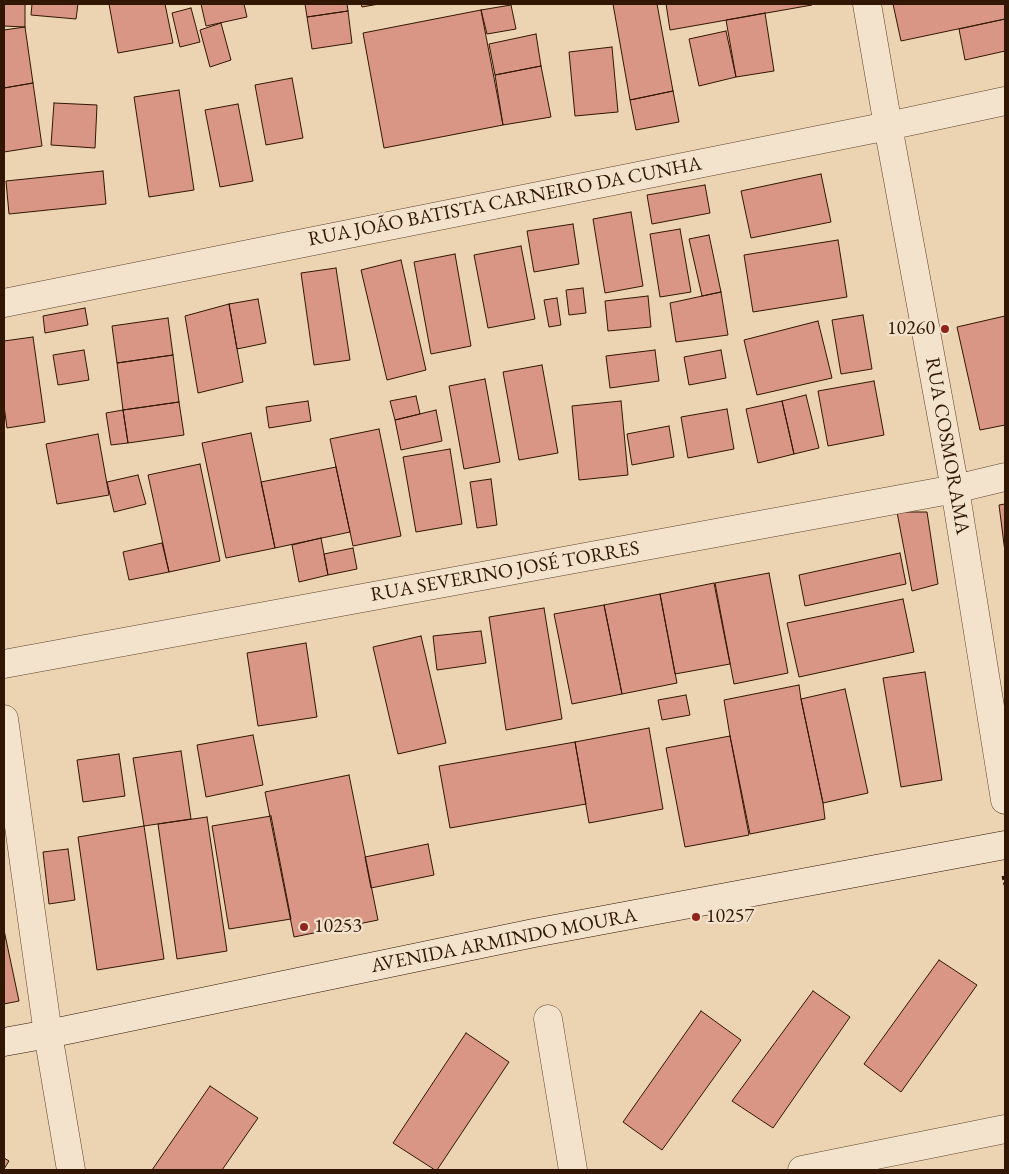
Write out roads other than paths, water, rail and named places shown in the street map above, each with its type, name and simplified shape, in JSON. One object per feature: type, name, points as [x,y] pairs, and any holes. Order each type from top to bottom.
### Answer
[{"type":"street","name":"RUA COSMORAMA","points":[[867,4],[955,489],[1005,800]]},
{"type":"street","name":"RUA JOÃO BATISTA CARNEIRO DA CUNHA","points":[[4,303],[1005,101]]},
{"type":"street","name":"RUA SEVERINO JOSÉ TORRES","points":[[4,664],[955,489],[1005,477]]},
{"type":"street","points":[[4,720],[48,1034],[71,1170]]},
{"type":"street","name":"AVENIDA ARMINDO MOURA","points":[[4,1042],[534,934],[1005,845]]},
{"type":"street","points":[[548,1019],[573,1170]]},
{"type":"street","points":[[802,1170],[1005,1129]]},
{"type":"place","name":"10260","points":[[945,329]]},
{"type":"place","name":"10257","points":[[696,917]]},
{"type":"place","name":"10253","points":[[304,927]]}]
